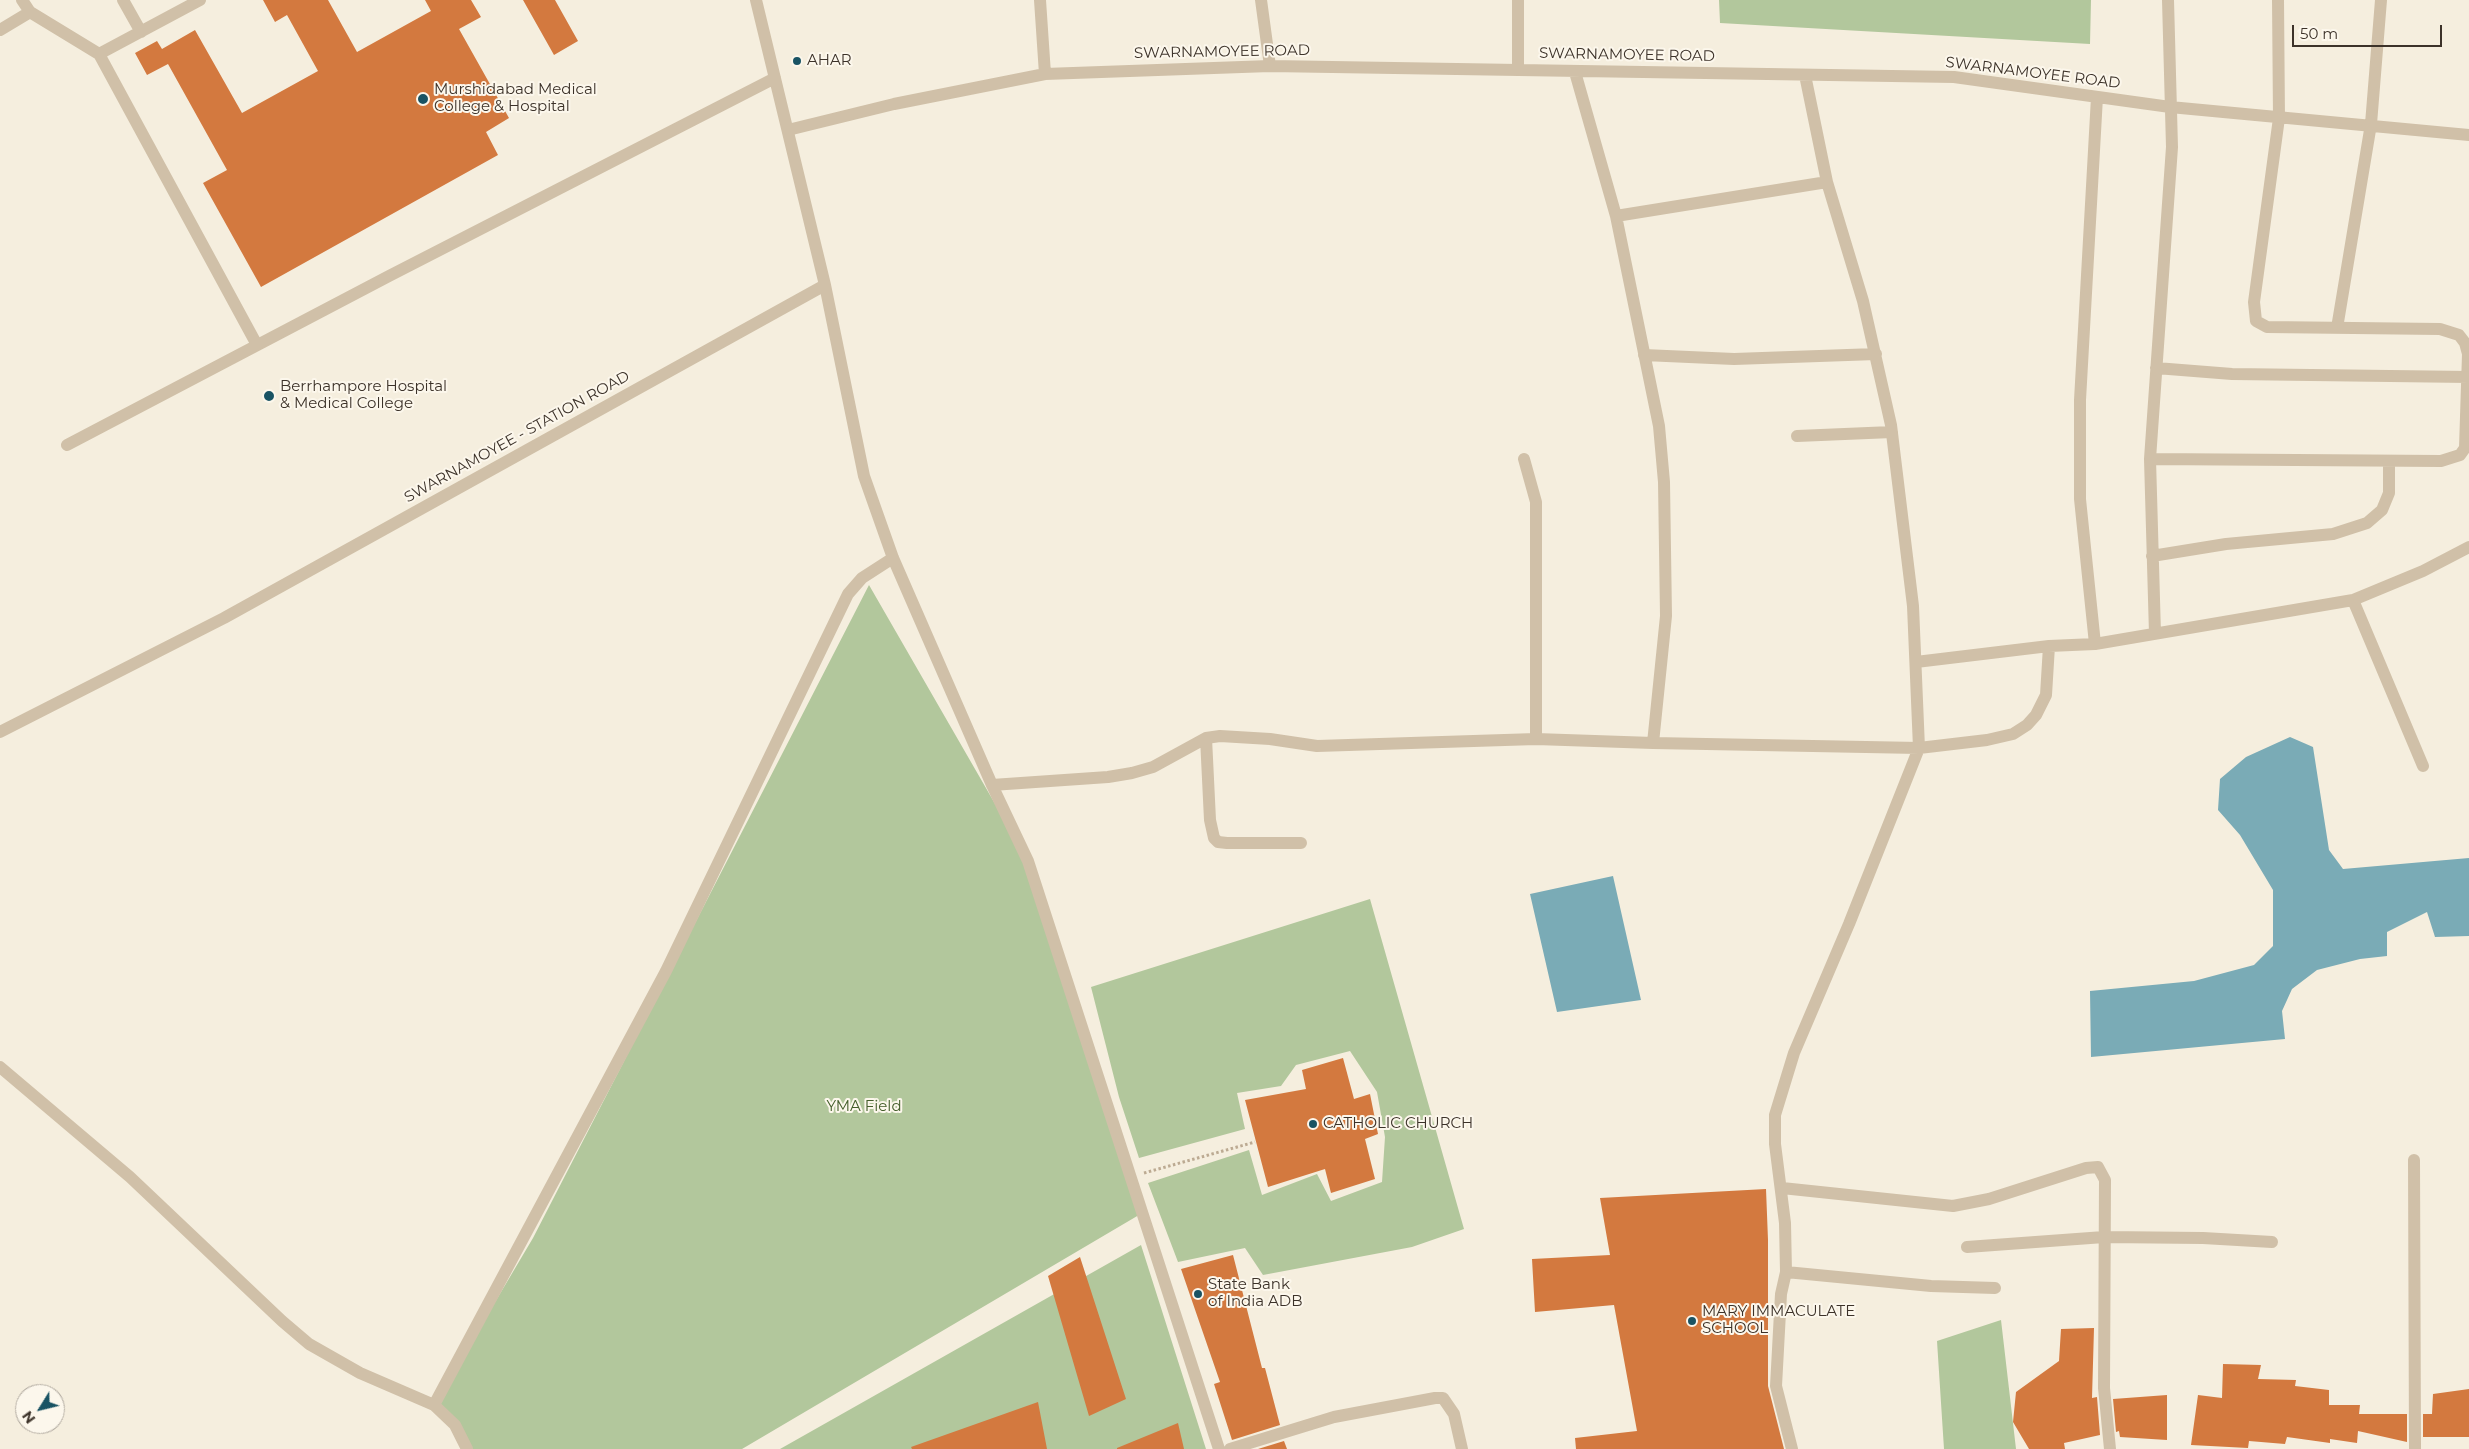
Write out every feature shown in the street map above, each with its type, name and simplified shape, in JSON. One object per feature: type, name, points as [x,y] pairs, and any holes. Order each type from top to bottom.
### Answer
[{"type":"street","points":[[22,0],[30,12],[98,54],[257,345]]},
{"type":"street","points":[[123,0],[141,32]]},
{"type":"street","points":[[98,54],[200,0]]},
{"type":"street","points":[[756,0],[825,285],[864,476],[892,558],[992,785],[1028,861],[1132,1176],[1219,1449]]},
{"type":"street","points":[[1040,0],[1045,74]]},
{"type":"street","points":[[1261,0],[1270,66]]},
{"type":"street","points":[[1518,0],[1518,69]]},
{"type":"street","points":[[2155,634],[2150,459],[2172,147],[2168,0]]},
{"type":"street","points":[[2150,459],[2441,461],[2460,456],[2465,448],[2467,436],[2467,348],[2459,336],[2453,332],[2267,326],[2256,321],[2254,313],[2279,118],[2278,0]]},
{"type":"street","points":[[2336,328],[2371,124],[2381,0]]},
{"type":"street","points":[[0,30],[30,12]]},
{"type":"street","name":"SWARNAMOYEE ROAD","points":[[788,130],[894,104],[1045,74],[1270,66],[1954,77],[2170,107],[2279,118],[2371,124],[2469,135]]},
{"type":"street","points":[[1575,72],[1616,216],[1659,426],[1664,482],[1666,616],[1653,743]]},
{"type":"street","points":[[1792,1449],[1776,1386],[1781,1294],[1786,1272],[1782,1188],[1775,1144],[1775,1115],[1780,1093],[1794,1053],[1849,924],[1919,748],[1913,606],[1892,432],[1863,301],[1828,182],[1805,75]]},
{"type":"street","points":[[67,445],[775,78]]},
{"type":"street","points":[[2095,644],[2080,499],[2080,420],[2097,97]]},
{"type":"street","points":[[1616,216],[1828,182]]},
{"type":"street","name":"SWARNAMOYEE - STATION ROAD","points":[[0,732],[224,618],[825,285]]},
{"type":"street","points":[[1644,355],[1734,359],[1876,354]]},
{"type":"street","points":[[2156,368],[2232,374],[2468,377]]},
{"type":"street","points":[[1797,436],[1892,432]]},
{"type":"street","points":[[1524,458],[1536,502],[1536,740]]},
{"type":"street","points":[[2152,556],[2226,544],[2333,534],[2367,523],[2382,510],[2389,493],[2389,461]]},
{"type":"street","points":[[1916,662],[2049,646],[2095,644],[2353,600],[2423,571],[2469,547]]},
{"type":"street","points":[[434,1405],[666,971],[848,594],[862,578],[892,558]]},
{"type":"street","points":[[2353,600],[2423,766]]},
{"type":"street","points":[[992,785],[1108,778],[1153,767],[1182,753],[1206,738],[1240,736],[1317,746],[1536,740],[1919,748],[1987,740],[2013,734],[2027,725],[2036,715],[2046,695],[2049,646]]},
{"type":"street","points":[[1206,738],[1210,820],[1214,838],[1218,842],[1227,843],[1301,843]]},
{"type":"street","points":[[0,1067],[130,1177],[282,1321],[309,1344],[360,1373],[434,1405],[455,1425],[467,1449]]},
{"type":"street","points":[[2414,1160],[2415,1449]]},
{"type":"street","points":[[1782,1188],[1953,1206],[1989,1198],[2086,1168],[2098,1167],[2105,1180],[2104,1388],[2110,1449]]},
{"type":"street","points":[[1967,1247],[2104,1237],[2202,1238],[2272,1242]]},
{"type":"street","points":[[1786,1272],[1930,1286],[1995,1288]]},
{"type":"street","points":[[1230,1449],[1334,1417],[1443,1398],[1454,1414],[1462,1449]]},
{"type":"path","points":[[1132,1176],[1255,1142]]},
{"type":"green space","points":[[1719,0],[2091,0],[2090,44],[1720,23]]},
{"type":"green space","name":"YMA Field","points":[[869,585],[1028,861],[1144,1212],[742,1449],[467,1449],[434,1405],[533,1238]]},
{"type":"green space","points":[[1370,899],[1464,1229],[1412,1247],[1263,1275],[1245,1248],[1178,1262],[1148,1183],[1249,1150],[1262,1195],[1317,1174],[1331,1201],[1382,1182],[1385,1137],[1377,1092],[1350,1051],[1296,1065],[1281,1086],[1237,1093],[1245,1129],[1139,1158],[1119,1097],[1091,987]]},
{"type":"green space","points":[[1141,1245],[1206,1449],[780,1449]]},
{"type":"green space","points":[[2001,1320],[2016,1449],[1944,1449],[1937,1341]]},
{"type":"water","points":[[2290,737],[2313,747],[2329,850],[2343,869],[2469,858],[2469,936],[2435,937],[2427,912],[2387,932],[2387,956],[2360,959],[2317,970],[2292,989],[2282,1011],[2285,1039],[2091,1057],[2090,991],[2194,981],[2254,965],[2273,946],[2273,890],[2240,835],[2218,810],[2220,779],[2246,757]]},
{"type":"water","points":[[1613,876],[1641,1000],[1557,1012],[1530,894]]},
{"type":"building","points":[[263,0],[328,0],[357,52],[431,11],[425,0],[471,0],[481,17],[459,29],[509,118],[486,132],[498,155],[261,287],[203,183],[227,170],[168,64],[147,75],[135,53],[157,41],[162,49],[195,30],[242,113],[318,71],[287,15],[275,22]]},
{"type":"building","points":[[523,0],[555,0],[578,41],[554,55]]},
{"type":"building","name":"CATHOLIC CHURCH","points":[[1343,1058],[1354,1099],[1370,1094],[1378,1134],[1365,1139],[1375,1179],[1331,1193],[1325,1169],[1268,1187],[1245,1100],[1306,1089],[1302,1070]]},
{"type":"building","name":"MARY IMMACULATE SCHOOL","points":[[1766,1189],[1768,1386],[1784,1449],[1576,1449],[1575,1438],[1637,1431],[1614,1305],[1535,1312],[1532,1259],[1610,1255],[1600,1198]]},
{"type":"building","points":[[1233,1255],[1262,1368],[1265,1368],[1280,1425],[1232,1440],[1214,1384],[1220,1382],[1181,1269]]},
{"type":"building","points":[[1080,1257],[1126,1399],[1089,1416],[1048,1276]]},
{"type":"building","points":[[2094,1328],[2092,1398],[2097,1397],[2100,1435],[2064,1443],[2065,1449],[2029,1449],[2013,1422],[2016,1392],[2059,1361],[2061,1329]]},
{"type":"building","points":[[2223,1364],[2261,1365],[2258,1379],[2296,1380],[2295,1386],[2329,1390],[2329,1405],[2360,1405],[2359,1414],[2407,1414],[2407,1442],[2358,1431],[2357,1443],[2330,1439],[2330,1443],[2287,1437],[2285,1444],[2249,1441],[2248,1448],[2191,1445],[2198,1395],[2222,1398]]},
{"type":"building","points":[[2469,1389],[2469,1437],[2423,1437],[2423,1414],[2432,1414],[2433,1394]]},
{"type":"building","points":[[2167,1395],[2167,1440],[2120,1437],[2119,1431],[2116,1432],[2113,1399]]},
{"type":"building","points":[[1038,1402],[1047,1449],[912,1449],[911,1447]]},
{"type":"building","points":[[1178,1423],[1184,1449],[1117,1449],[1117,1448]]},
{"type":"building","points":[[1284,1441],[1287,1449],[1258,1449]]},
{"type":"place","name":"AHAR","points":[[797,61]]},
{"type":"place","name":"Murshidabad Medical College & Hospital","points":[[423,99]]},
{"type":"place","name":"Berrhampore Hospital & Medical College","points":[[269,396]]},
{"type":"place","name":"CATHOLIC CHURCH","points":[[1313,1124]]},
{"type":"place","name":"State Bank of India ADB","points":[[1198,1294]]},
{"type":"place","name":"MARY IMMACULATE SCHOOL","points":[[1692,1321]]}]
